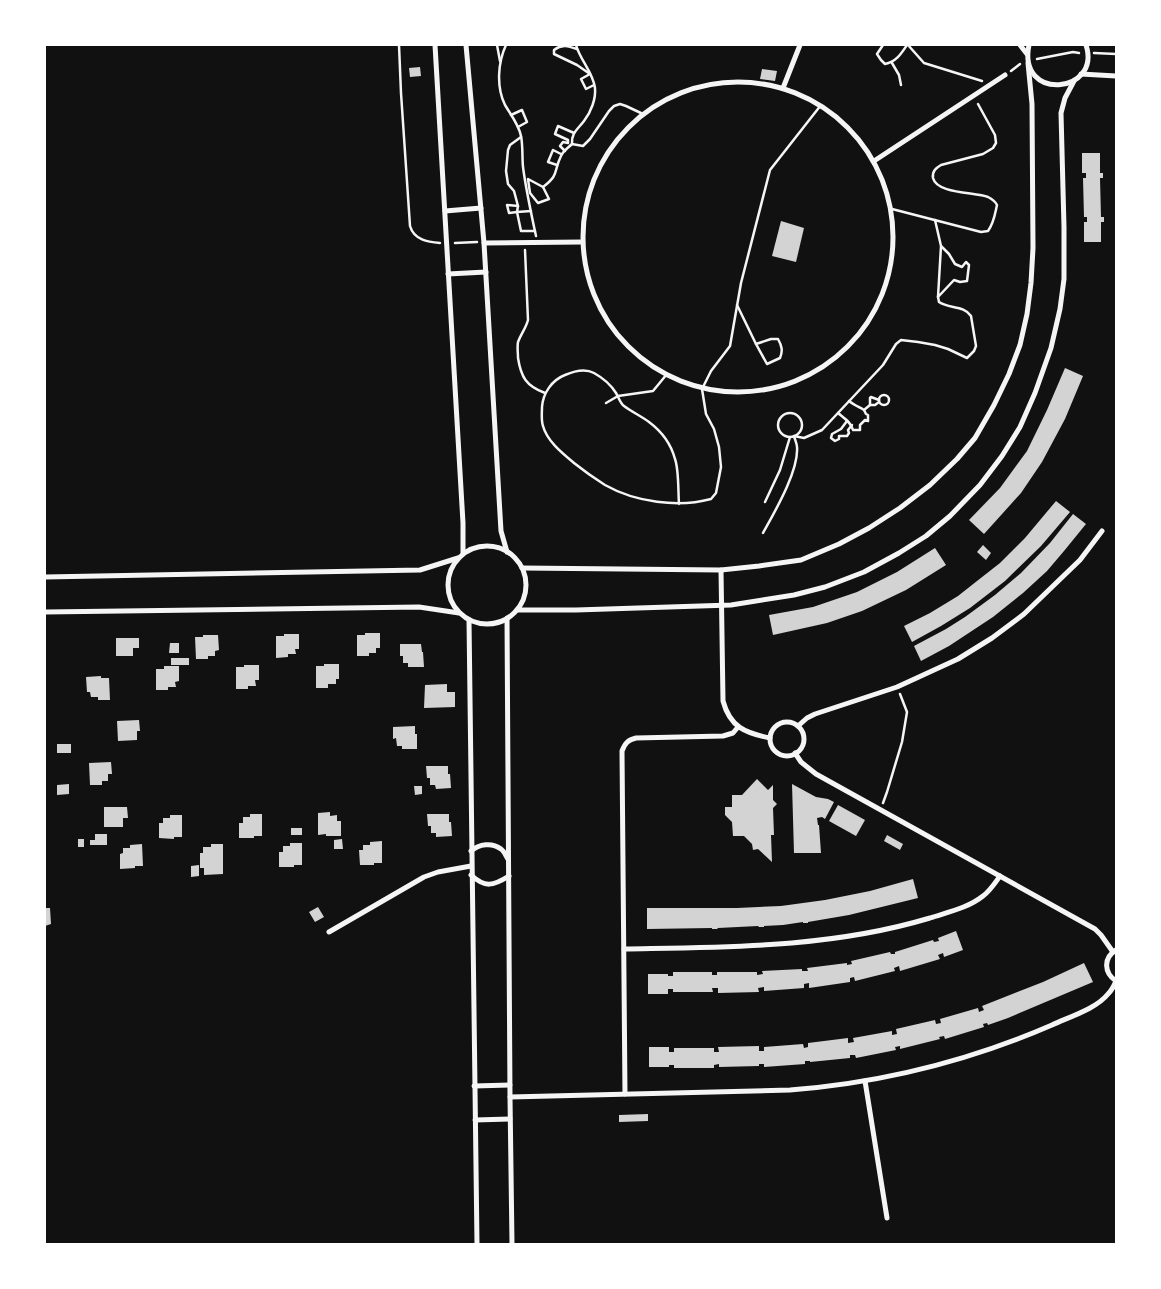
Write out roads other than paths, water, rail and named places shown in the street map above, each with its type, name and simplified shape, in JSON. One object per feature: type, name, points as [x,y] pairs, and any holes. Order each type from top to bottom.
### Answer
[{"type":"street","points":[[435,45],[464,523],[463,554]]},
{"type":"street","points":[[466,45],[484,242],[501,531],[507,552]]},
{"type":"street","points":[[783,88],[800,45]]},
{"type":"street","points":[[1020,45],[1027,54]]},
{"type":"street","points":[[522,568],[721,570],[801,560],[839,544],[900,508],[930,485],[957,459],[975,438],[1009,374],[1020,345],[1027,314],[1032,248],[1032,104],[1027,54],[1029,45]]},
{"type":"street","points":[[517,610],[731,605],[794,596],[864,572],[919,540],[950,516],[980,485],[1002,456],[1020,427],[1035,393],[1051,348],[1060,309],[1064,280],[1061,114],[1065,98],[1074,81],[1086,66],[1088,53],[1086,45]]},
{"type":"street","points":[[1028,62],[1032,72],[1047,84],[1056,86],[1074,81]]},
{"type":"street","points":[[1081,74],[1116,76]]},
{"type":"street","points":[[874,161],[1005,75]]},
{"type":"street","points":[[734,82],[783,88],[802,95],[820,105],[851,129],[874,161],[892,209],[893,260],[877,309],[846,350],[803,379],[753,392],[702,389],[666,374],[639,358],[609,325],[590,285],[582,242],[588,193],[609,149],[643,114],[686,90],[734,82]]},
{"type":"street","points":[[445,211],[481,208]]},
{"type":"street","points":[[484,242],[582,242]]},
{"type":"street","points":[[448,274],[486,272]]},
{"type":"street","points":[[798,726],[815,714],[897,687],[958,659],[992,638],[1024,614],[1080,560],[1102,531]]},
{"type":"street","points":[[485,546],[507,552],[516,559],[522,568],[525,579],[525,590],[517,610],[507,618],[495,623],[482,624],[469,620],[452,604],[448,592],[451,568],[458,558],[474,548],[485,546]]},
{"type":"street","points":[[45,577],[420,570],[458,558]]},
{"type":"street","points":[[721,570],[723,701],[731,720],[738,727],[755,735],[770,738]]},
{"type":"street","points":[[45,612],[419,607],[460,613]]},
{"type":"street","points":[[507,618],[512,1244]]},
{"type":"street","points":[[469,620],[477,1244]]},
{"type":"street","points":[[789,722],[798,726],[804,737],[801,748],[787,756],[777,752],[773,748],[770,738],[771,733],[778,724],[789,722]]},
{"type":"street","points":[[626,1094],[622,751],[624,745],[629,740],[636,738],[723,736],[733,733],[738,727]]},
{"type":"street","points":[[510,1097],[790,1090],[865,1081],[929,1067],[1001,1046],[1094,1006],[1108,995],[1116,981],[1109,974],[1106,965],[1107,960],[1114,951],[1095,929],[816,774],[801,762],[795,753]]},
{"type":"street","points":[[471,851],[476,846],[496,846],[503,850],[509,860]]},
{"type":"street","points":[[329,932],[424,877],[438,872],[471,866]]},
{"type":"street","points":[[471,875],[476,880],[486,884],[497,884],[509,876]]},
{"type":"street","points":[[624,949],[770,946],[818,941],[873,932],[922,920],[966,906],[984,895],[1000,876]]},
{"type":"street","points":[[865,1081],[887,1218]]},
{"type":"street","points":[[474,1086],[510,1086]]},
{"type":"street","points":[[475,1120],[510,1119]]}]
